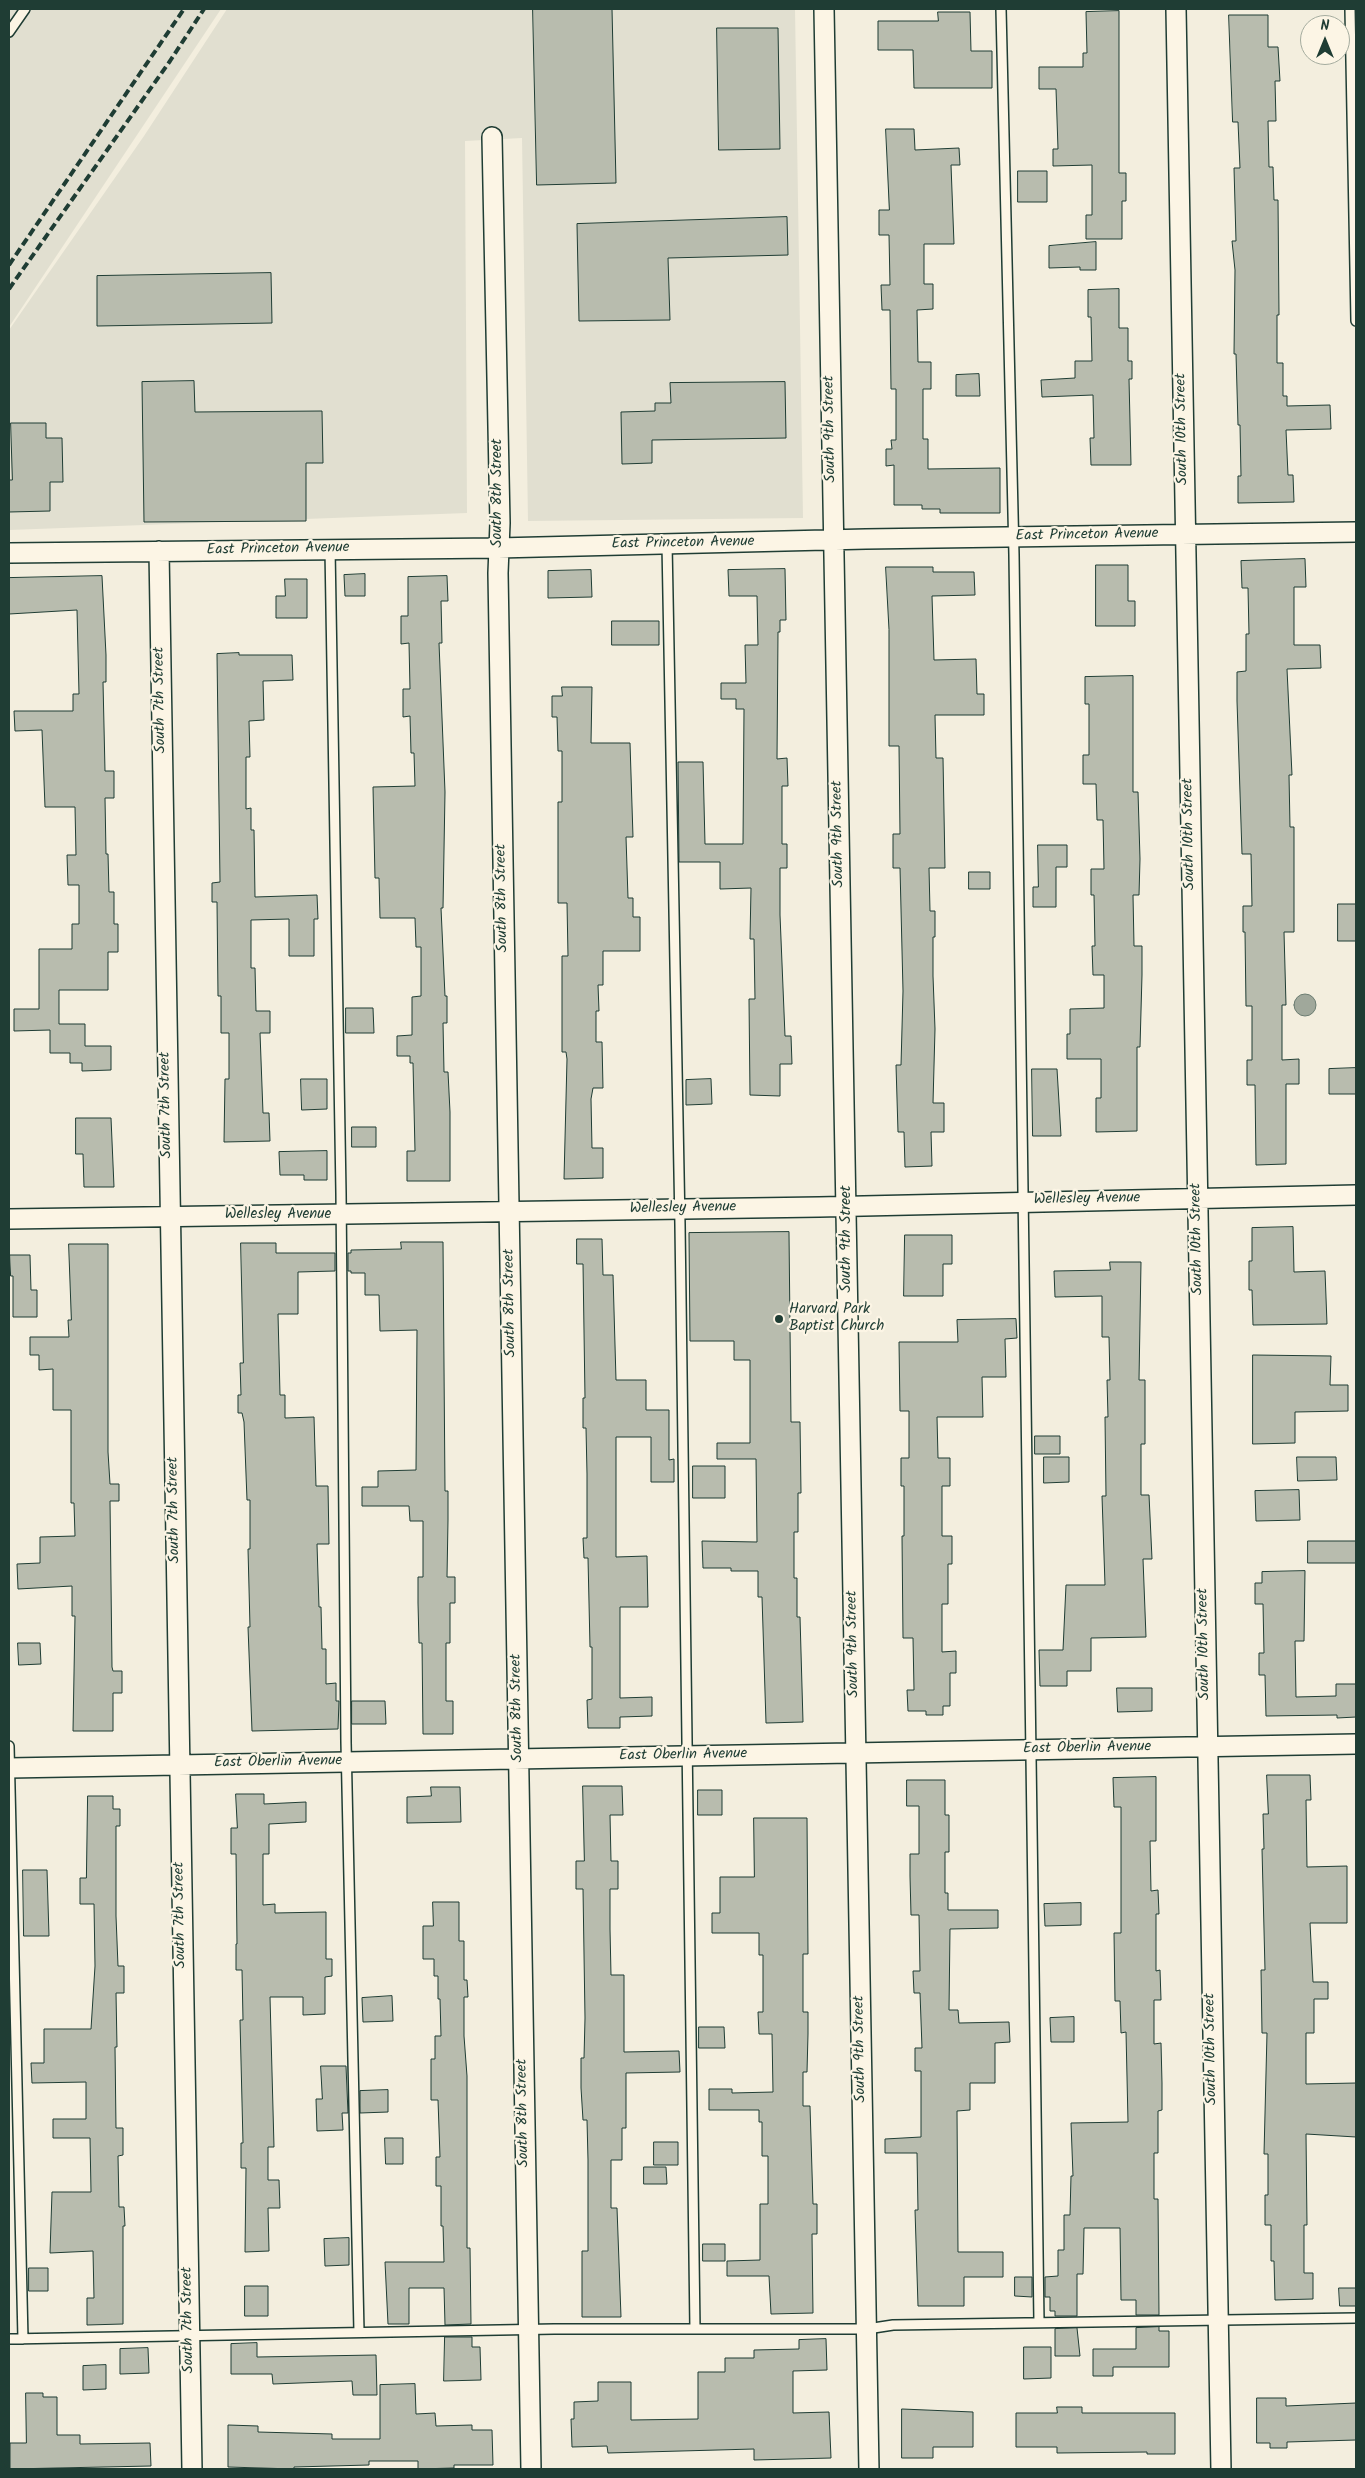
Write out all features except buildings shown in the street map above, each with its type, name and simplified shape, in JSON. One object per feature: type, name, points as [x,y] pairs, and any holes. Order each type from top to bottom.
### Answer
[{"type":"street","name":"South 9th Street","points":[[824,9],[870,2469]]},
{"type":"street","name":"South 10th Street","points":[[1176,9],[1221,2469]]},
{"type":"street","name":"South 8th Street","points":[[492,137],[500,514],[498,548],[527,2330],[531,2469]]},
{"type":"street","name":"East Princeton Avenue","points":[[9,553],[498,548],[833,540],[1356,532]]},
{"type":"street","name":"South 7th Street","points":[[158,551],[192,2469]]},
{"type":"street","name":"Wellesley Avenue","points":[[9,1219],[680,1209],[1356,1195]]},
{"type":"street","name":"East Oberlin Avenue","points":[[9,1768],[1356,1744]]},
{"type":"lane","points":[[9,32],[25,9]]},
{"type":"lane","points":[[1001,9],[1013,537],[1040,2322]]},
{"type":"lane","points":[[1350,9],[1356,322]]},
{"type":"lane","points":[[667,544],[680,1209],[695,2330]]},
{"type":"lane","points":[[330,550],[346,1762],[359,2332]]},
{"type":"lane","points":[[9,1746],[23,2339]]},
{"type":"lane","points":[[9,2339],[527,2330],[867,2329],[893,2325],[1356,2318]]},
{"type":"shaded area","points":[[9,9],[221,9],[9,327]]},
{"type":"shaded area","points":[[227,9],[795,9],[803,518],[528,521],[522,138],[465,141],[467,513],[9,530],[9,330],[144,136]]},
{"type":"shaded area","points":[[1305,994],[1313,997],[1316,1005],[1313,1013],[1305,1016],[1297,1013],[1294,1005],[1297,997]]},
{"type":"railway","points":[[9,265],[184,9]]},
{"type":"railway","points":[[9,289],[170,61],[204,9]]},
{"type":"place","name":"Harvard Park Baptist Church","points":[[779,1319]]}]
